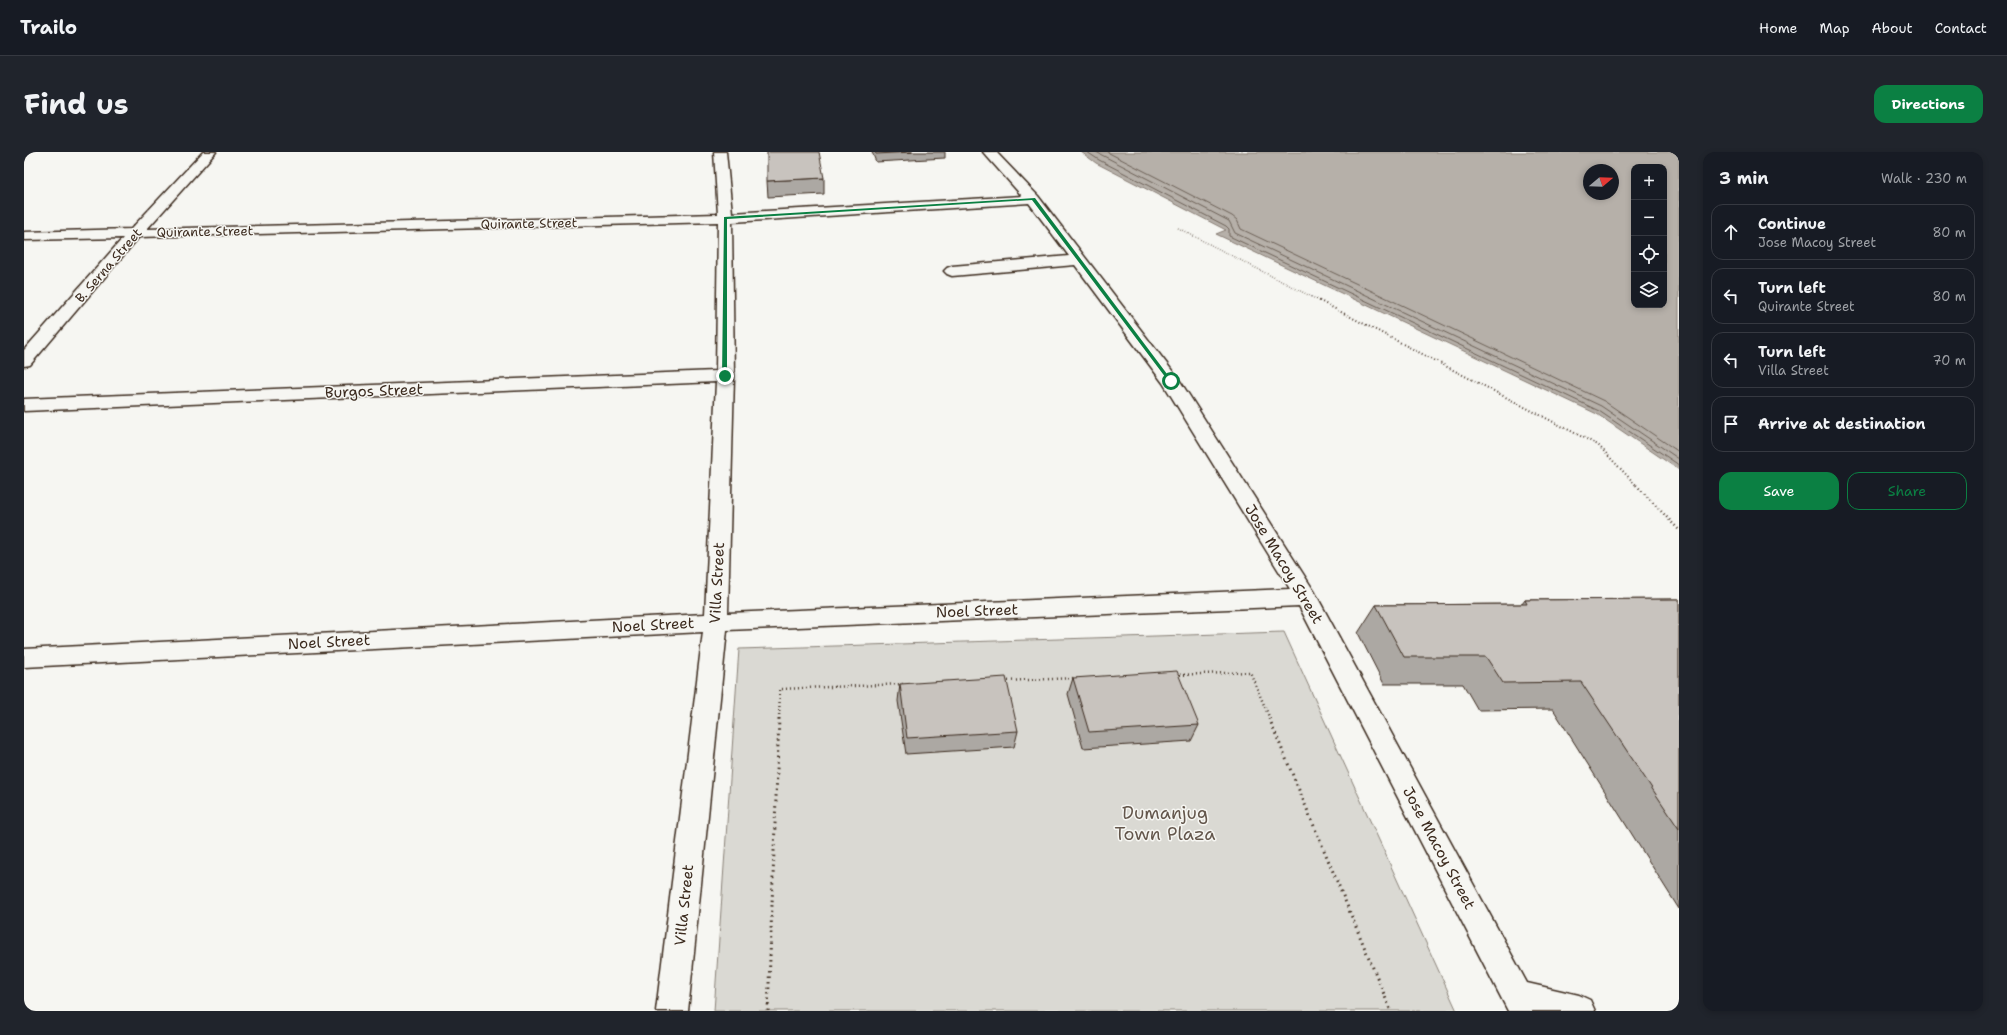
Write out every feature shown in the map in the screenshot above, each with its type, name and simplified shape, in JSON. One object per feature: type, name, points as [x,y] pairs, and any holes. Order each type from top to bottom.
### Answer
[{"type":"street","name":"B. Serna Street","points":[[24,361],[135,233],[210,152]]},
{"type":"street","name":"Villa Street","points":[[672,1011],[716,622],[725,376],[725,218],[720,152]]},
{"type":"street","name":"Jose Macoy Street","points":[[989,152],[1033,199],[1171,381],[1306,597],[1521,1004]]},
{"type":"street","name":"Quirante Street","points":[[24,236],[725,218],[1033,199]]},
{"type":"street","points":[[952,271],[1080,260]]},
{"type":"street","name":"Burgos Street","points":[[24,405],[725,376]]},
{"type":"street","name":"Noel Street","points":[[24,658],[716,622],[1306,597]]},
{"type":"street","points":[[1521,1004],[1579,1011]]},
{"type":"path","points":[[1178,228],[1598,445],[1679,530]]},
{"type":"path","points":[[1171,675],[1250,672],[1391,1011]]},
{"type":"path","points":[[995,681],[1083,678]]},
{"type":"path","points":[[768,1011],[780,689],[908,684]]},
{"type":"green space","name":"Dumanjug Town Plaza","points":[[1284,632],[1457,1011],[714,1011],[739,649]]},
{"type":"water","points":[[1081,152],[1679,152],[1679,470],[1597,414],[1216,234],[1226,230],[1096,163]]},
{"type":"building","points":[[767,152],[819,152],[824,178],[767,181]]},
{"type":"building","points":[[875,152],[912,152],[876,154]]},
{"type":"building","points":[[1679,599],[1679,829],[1581,682],[1503,683],[1486,657],[1404,657],[1376,605],[1527,604],[1525,600]]},
{"type":"building","points":[[1177,671],[1199,725],[1089,732],[1073,678]]},
{"type":"building","points":[[1006,677],[1018,731],[907,738],[900,684]]},
{"type":"route","points":[[725,376],[725,218],[1033,199],[1171,381]]}]
